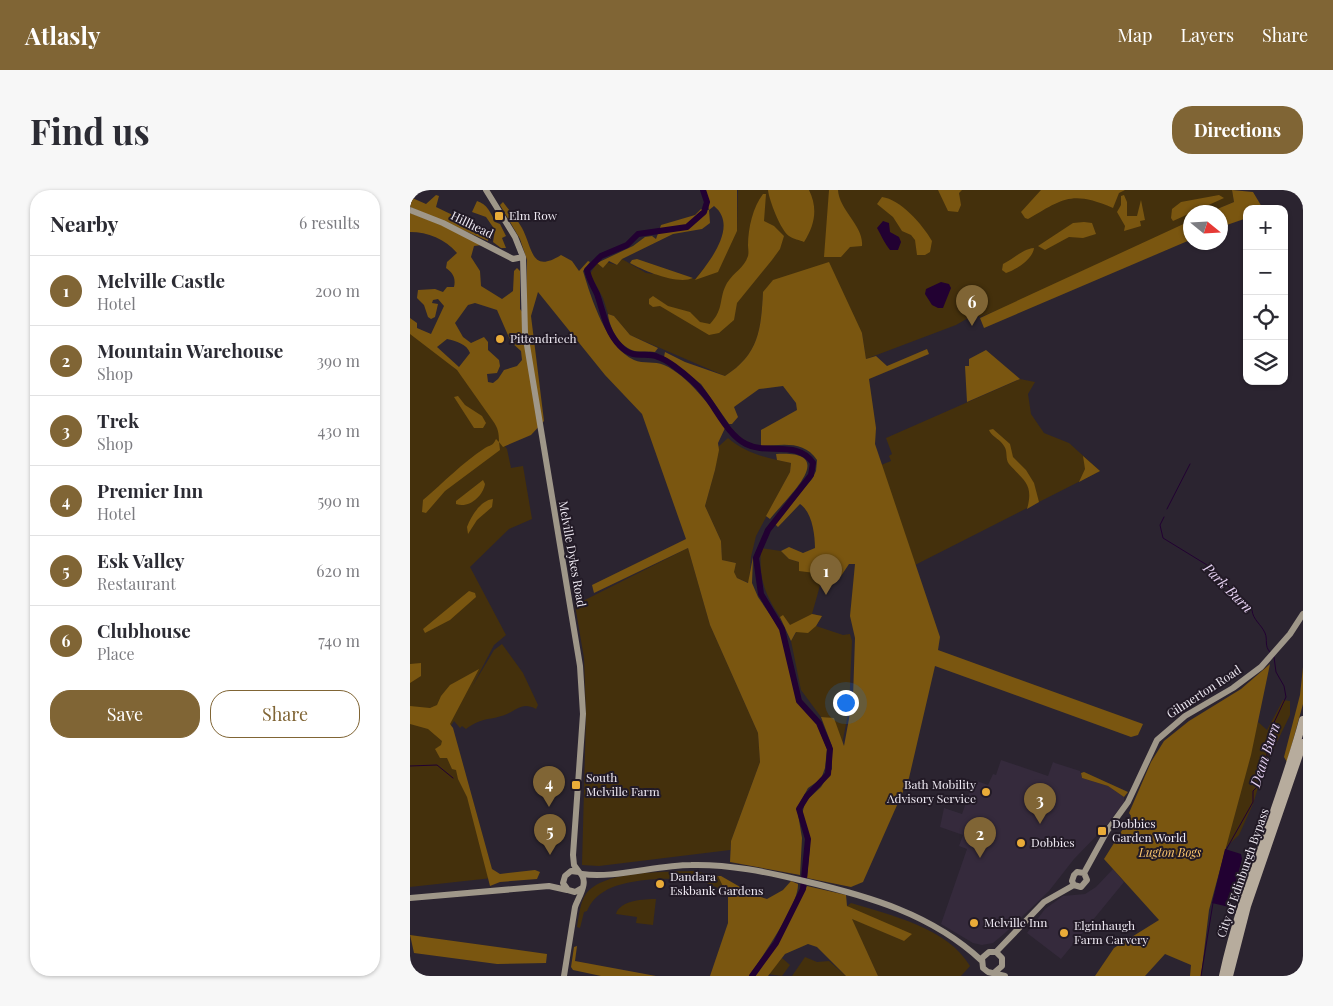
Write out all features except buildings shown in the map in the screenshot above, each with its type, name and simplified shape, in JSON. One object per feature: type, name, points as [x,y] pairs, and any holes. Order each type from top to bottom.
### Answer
[{"type":"highway","name":"City of Edinburgh Bypass","points":[[1223,976],[1243,900],[1277,805],[1303,720]]},
{"type":"highway","name":"City of Edinburgh Bypass","points":[[1230,976],[1250,898],[1303,743]]},
{"type":"main road","points":[[486,190],[515,237],[523,257]]},
{"type":"main road","name":"Hillhead","points":[[410,210],[443,223],[512,258],[523,257]]},
{"type":"main road","name":"Melville Dykes Road","points":[[523,257],[525,334],[582,684],[583,714],[573,855],[574,865],[580,873]]},
{"type":"main road","name":"Gilmerton Road","points":[[1084,874],[1107,831],[1128,802],[1158,740],[1185,716],[1247,678],[1272,655],[1303,614]]},
{"type":"main road","name":"Melville Dykes Road","points":[[566,875],[573,855]]},
{"type":"main road","points":[[549,886],[566,875],[580,873],[599,875],[660,866],[690,864],[749,870],[855,893],[926,921],[965,945],[987,953],[999,954]]},
{"type":"main road","points":[[999,954],[1044,902],[1074,885],[1080,887],[1085,885],[1087,878],[1084,874],[1077,872],[1074,875],[1072,881],[1074,885]]},
{"type":"main road","points":[[564,976],[575,907],[583,887],[580,873]]},
{"type":"main road","points":[[566,875],[564,883],[575,907]]},
{"type":"main road","points":[[410,898],[549,886],[578,891],[599,875]]},
{"type":"main road","points":[[965,945],[982,961],[988,972],[1005,976]]},
{"type":"main road","points":[[982,961],[987,953]]},
{"type":"main road","points":[[999,954],[1002,966],[1009,976]]},
{"type":"main road","points":[[978,976],[1002,966]]},
{"type":"shaded area","points":[[738,190],[1232,190],[1234,202],[1227,205],[1183,205],[1183,225],[1009,306],[980,317],[975,314],[956,325],[866,359],[862,333],[763,292],[761,318],[756,340],[745,359],[725,376],[630,335],[614,316],[608,314],[603,298],[590,274],[597,263],[603,268],[606,262],[617,265],[622,259],[646,273],[695,279],[737,231]]},
{"type":"shaded area","points":[[883,221],[889,223],[890,232],[899,237],[901,242],[898,250],[890,250],[877,228]]},
{"type":"shaded area","points":[[941,282],[949,284],[951,288],[943,308],[938,308],[932,305],[925,294],[926,289]]},
{"type":"shaded area","points":[[410,326],[496,407],[502,442],[507,449],[511,468],[523,466],[532,519],[509,529],[470,567],[506,635],[494,645],[472,687],[494,650],[502,644],[523,673],[538,705],[536,709],[524,706],[501,716],[482,720],[466,729],[462,726],[460,728],[454,721],[450,727],[492,878],[410,887]]},
{"type":"shaded area","points":[[1020,379],[1035,382],[1028,394],[1031,414],[1044,433],[1069,443],[1100,471],[915,565],[881,465],[891,461],[889,456],[892,454],[886,438]]},
{"type":"shaded area","points":[[728,438],[750,452],[791,463],[790,472],[756,536],[751,557],[749,583],[737,578],[733,572],[736,563],[722,560],[721,541],[705,506],[715,470],[718,447]]},
{"type":"shaded area","points":[[688,548],[710,625],[758,733],[760,762],[731,841],[730,850],[599,866],[582,865],[586,715],[584,658],[575,605]]},
{"type":"shaded area","points":[[761,548],[781,551],[789,559],[799,562],[826,564],[812,614],[822,616],[816,626],[843,635],[850,634],[852,641],[849,709],[842,744],[834,719],[821,717],[801,690],[791,641],[796,633],[789,630],[783,623],[763,583]]},
{"type":"shaded area","points":[[1283,700],[1290,701],[1290,715],[1263,771],[1253,804],[1239,835],[1225,848],[1258,722],[1267,730]]},
{"type":"shaded area","points":[[1001,760],[1048,776],[1053,762],[1080,771],[1082,778],[1108,786],[1124,797],[1124,802],[1107,825],[1074,859],[1049,891],[993,943],[982,945],[973,943],[941,924],[967,849],[959,846],[963,835],[940,827],[944,808],[962,814],[974,780],[988,785],[993,774],[996,775]]},
{"type":"shaded area","points":[[1225,849],[1241,854],[1242,859],[1229,907],[1212,903]]},
{"type":"shaded area","points":[[1113,869],[1124,882],[1061,959],[1027,933],[1045,909],[1063,896],[1085,894],[1096,887]]},
{"type":"shaded area","points":[[693,871],[718,876],[728,897],[716,887],[692,880],[660,879],[628,883],[615,886],[596,897],[587,911],[584,912],[580,928],[577,927],[584,897],[594,886],[606,880],[620,876],[652,872]]},
{"type":"shaded area","points":[[656,899],[653,925],[636,923],[637,917],[616,914],[618,909],[628,903]]},
{"type":"shaded area","points":[[851,903],[900,918],[933,933],[948,942],[970,966],[961,976],[878,976],[851,918],[904,941],[847,906]]},
{"type":"shaded area","points":[[805,957],[817,962],[829,961],[846,976],[792,976]]},
{"type":"shaded area","points":[[782,958],[790,965],[782,976],[768,974]]},
{"type":"green space","points":[[705,190],[737,190],[737,231],[718,272],[695,280],[714,254],[723,233],[724,223],[721,214],[714,206],[709,210]]},
{"type":"green space","points":[[768,190],[809,190],[814,203],[814,216],[811,229],[804,242],[791,237],[782,228]]},
{"type":"green space","points":[[829,190],[838,190],[842,204],[856,225],[862,239],[862,246],[850,247],[841,257],[824,257]]},
{"type":"green space","points":[[938,190],[962,190],[959,193],[961,205],[958,212],[948,211]]},
{"type":"green space","points":[[1041,190],[1125,190],[1119,193],[1113,208],[1087,199],[1068,199],[1050,206],[1028,219],[1025,218],[1021,212]]},
{"type":"green space","points":[[1232,190],[1253,192],[1261,205],[1243,205],[1243,219],[1228,225],[1227,205],[1234,202]]},
{"type":"green space","points":[[763,194],[766,194],[764,221],[774,226],[784,236],[780,249],[737,303],[734,320],[719,333],[709,335],[660,306],[653,307],[649,304],[649,299],[653,296],[668,306],[690,312],[700,322],[710,324],[718,313],[727,283],[744,264],[748,256],[750,225],[756,205]]},
{"type":"green space","points":[[436,195],[439,196],[436,207],[463,220],[482,234],[488,230],[490,233],[488,241],[410,207],[410,197],[426,204]]},
{"type":"green space","points":[[1124,195],[1127,202],[1127,216],[1137,216],[1141,200],[1145,220],[1140,221],[1141,226],[1124,231],[1125,226],[1117,212],[1121,205],[1121,196]]},
{"type":"green space","points":[[1219,195],[1224,198],[1208,205],[1183,205],[1183,216],[1173,221],[1171,218],[1172,209],[1181,202]]},
{"type":"green space","points":[[882,197],[896,202],[917,221],[932,241],[930,252],[925,255],[917,255],[915,240],[911,235],[902,231],[893,217],[877,204]]},
{"type":"green space","points":[[477,201],[486,207],[495,222],[500,224],[506,236],[502,238],[506,248],[501,248],[493,242],[495,230],[486,217],[472,212]]},
{"type":"green space","points":[[503,202],[520,225],[531,251],[538,260],[544,262],[561,255],[572,261],[579,271],[588,261],[590,262],[583,271],[586,282],[601,321],[608,334],[624,354],[634,360],[664,365],[673,370],[706,401],[725,428],[718,443],[719,450],[715,470],[705,506],[721,541],[722,560],[736,563],[734,572],[737,578],[748,583],[753,557],[752,583],[758,597],[781,631],[797,702],[817,724],[827,749],[825,768],[821,779],[808,788],[797,808],[802,838],[800,875],[730,862],[731,841],[760,762],[758,733],[710,625],[688,548],[594,593],[592,585],[686,539],[642,414],[605,375],[538,292],[531,316],[544,421],[531,435],[503,447],[499,442],[495,424],[457,370],[410,334],[410,318],[417,323],[417,328],[431,334],[444,306],[438,299],[433,300],[432,303],[438,304],[435,317],[431,319],[428,317],[424,305],[417,298],[418,290],[435,289],[443,292],[447,287],[454,287],[455,281],[453,276],[446,268],[447,262],[457,253],[436,237],[410,232],[410,213],[440,224],[482,245],[474,246],[471,257],[480,271],[481,286],[502,299],[513,291],[514,271],[517,268],[520,271],[520,309],[523,313],[526,309],[527,260],[520,239],[500,205]],"holes":[[[475,303],[497,310],[511,342],[521,351],[522,360],[517,366],[504,370],[493,383],[488,382],[487,374],[497,373],[500,366],[499,360],[488,350],[488,342],[484,337],[471,343],[463,337],[455,323],[468,305]],[[447,339],[464,345],[469,350],[470,353],[459,367],[437,347]]]},
{"type":"green space","points":[[701,209],[709,210],[710,223],[702,229],[673,234],[622,259],[617,265],[609,261],[603,268],[597,263],[633,246],[645,237],[652,236],[656,239],[661,225],[695,215]]},
{"type":"green space","points":[[1073,223],[1092,223],[1096,234],[1083,238],[1069,237],[1045,250],[1038,246]]},
{"type":"green space","points":[[1183,224],[1183,243],[984,328],[980,318]]},
{"type":"green space","points":[[1034,248],[1031,256],[1019,267],[1006,273],[1002,270],[1003,264],[1022,252]]},
{"type":"green space","points":[[637,259],[693,278],[679,280],[652,273],[630,263],[632,260]]},
{"type":"green space","points":[[829,262],[862,333],[866,359],[876,356],[887,366],[927,349],[929,354],[869,379],[876,428],[875,444],[940,637],[938,650],[1143,724],[1138,735],[1131,737],[935,666],[909,778],[863,882],[851,887],[807,878],[810,846],[802,815],[805,802],[821,787],[832,769],[832,746],[821,717],[834,718],[844,746],[853,697],[855,638],[850,616],[855,564],[849,564],[841,576],[837,574],[834,567],[826,564],[823,574],[799,571],[799,562],[789,559],[781,551],[789,547],[803,553],[815,548],[810,518],[800,504],[778,527],[775,524],[812,479],[816,471],[817,460],[806,449],[792,445],[761,446],[761,430],[797,410],[796,403],[783,386],[759,389],[734,407],[738,417],[732,424],[729,424],[701,384],[664,357],[665,352],[685,362],[725,376],[745,359],[756,340],[761,318],[763,292],[773,280]]},
{"type":"green space","points":[[608,314],[614,316],[630,335],[658,348],[655,352],[637,351],[625,346],[613,331]]},
{"type":"green space","points":[[986,350],[1020,379],[967,402],[965,366],[969,366],[969,359]]},
{"type":"green space","points":[[458,396],[465,405],[482,416],[486,423],[483,428],[474,428],[454,397]]},
{"type":"green space","points":[[993,429],[1010,444],[1013,457],[1026,470],[1034,483],[1039,502],[1027,509],[1029,501],[1028,488],[1023,479],[1009,464],[1005,448],[1001,442],[991,434],[989,430]]},
{"type":"green space","points":[[496,439],[499,442],[500,450],[445,491],[426,513],[422,512],[423,500],[469,460],[493,444]]},
{"type":"green space","points":[[776,454],[795,455],[805,459],[807,467],[797,487],[770,519],[766,516],[790,472],[791,463],[777,460]]},
{"type":"green space","points":[[1083,456],[1100,471],[1079,482],[1085,469]]},
{"type":"green space","points":[[483,480],[485,484],[484,489],[475,500],[466,505],[456,504],[456,501]]},
{"type":"green space","points":[[493,499],[492,507],[477,520],[468,534],[467,527],[471,518],[484,502]]},
{"type":"green space","points":[[469,591],[475,593],[476,597],[450,620],[425,633],[423,629]]},
{"type":"green space","points":[[812,614],[822,616],[816,626],[808,633],[796,632],[791,641],[780,617],[783,615],[790,625]]},
{"type":"green space","points":[[421,663],[421,676],[410,683],[410,664]]},
{"type":"green space","name":"Lugton Bogs","points":[[1270,664],[1251,755],[1209,910],[1201,976],[1190,976],[1191,965],[1165,954],[1145,976],[1095,976],[1114,948],[1159,920],[1104,859],[1131,816],[1129,813],[1151,762],[1164,741],[1189,721],[1241,689]]},
{"type":"green space","points":[[1303,667],[1303,704],[1287,762],[1284,757],[1300,695]]},
{"type":"green space","points":[[479,669],[450,724],[453,728],[492,869],[500,874],[535,870],[540,872],[537,879],[500,882],[490,886],[467,797],[458,779],[456,770],[452,769],[447,758],[440,758],[435,749],[441,745],[442,741],[428,729],[410,724],[410,706],[430,708],[437,705],[441,696],[450,685]]},
{"type":"green space","points":[[1084,772],[1128,792],[1124,797],[1108,786],[1082,778],[1081,773]]},
{"type":"green space","points":[[718,876],[754,895],[767,899],[783,890],[791,881],[798,884],[793,905],[749,976],[710,976],[728,923],[728,897]]},
{"type":"green space","points":[[807,886],[846,895],[847,906],[912,934],[904,941],[852,919],[878,976],[846,976],[817,947],[808,944],[785,954],[768,976],[755,976],[777,945]]},
{"type":"green space","points":[[410,935],[547,954],[546,963],[497,964],[414,953]]},
{"type":"green space","points":[[577,946],[575,961],[656,976],[601,976],[573,970],[571,967],[574,947]]},
{"type":"waterway","points":[[703,190],[707,202],[704,212],[687,227],[638,234],[627,245],[601,256],[587,270],[608,328],[615,340],[625,351],[635,354],[653,355],[669,362],[699,387],[728,428],[746,444],[754,447],[799,452],[807,456],[813,463],[811,475],[768,530],[756,558],[761,594],[782,629],[799,701],[819,723],[830,749],[828,774],[807,796],[799,809],[808,839],[803,889],[776,943],[752,976]]},
{"type":"waterway","name":"Park Burn","points":[[1301,190],[1303,206]]},
{"type":"waterway","name":"Park Burn","points":[[1167,509],[1190,464]]},
{"type":"waterway","name":"Park Burn","points":[[1164,517],[1160,525],[1163,538],[1207,565],[1252,610],[1254,617],[1265,633],[1267,647],[1270,652]]},
{"type":"waterway","name":"Dean Burn","points":[[1226,850],[1253,802],[1253,791],[1258,786],[1266,762],[1270,731],[1286,697],[1284,686],[1276,672],[1274,657]]},
{"type":"waterway","points":[[410,766],[437,765],[453,778]]},
{"type":"waterway","name":"Dean Burn","points":[[1201,976],[1213,903]]},
{"type":"place","name":"Elm Row","points":[[499,216]]},
{"type":"place","name":"Clubhouse","points":[[972,326]]},
{"type":"place","name":"Pittendriech","points":[[500,339]]},
{"type":"place","name":"Melville Castle","points":[[826,595]]},
{"type":"place","name":"South Melville Farm","points":[[576,785]]},
{"type":"place","name":"Bath Mobility Advisory Service","points":[[986,792]]},
{"type":"place","name":"Premier Inn","points":[[549,807]]},
{"type":"place","name":"Trek","points":[[1040,824]]},
{"type":"place","name":"Dobbies Garden World","points":[[1102,831]]},
{"type":"place","name":"Dobbies","points":[[1021,843]]},
{"type":"place","name":"Esk Valley","points":[[550,855]]},
{"type":"place","name":"Mountain Warehouse","points":[[980,858]]},
{"type":"place","name":"Dandara Eskbank Gardens","points":[[660,884]]},
{"type":"place","name":"Melville Inn","points":[[974,923]]},
{"type":"place","name":"Elginhaugh Farm Carvery","points":[[1064,933]]}]
